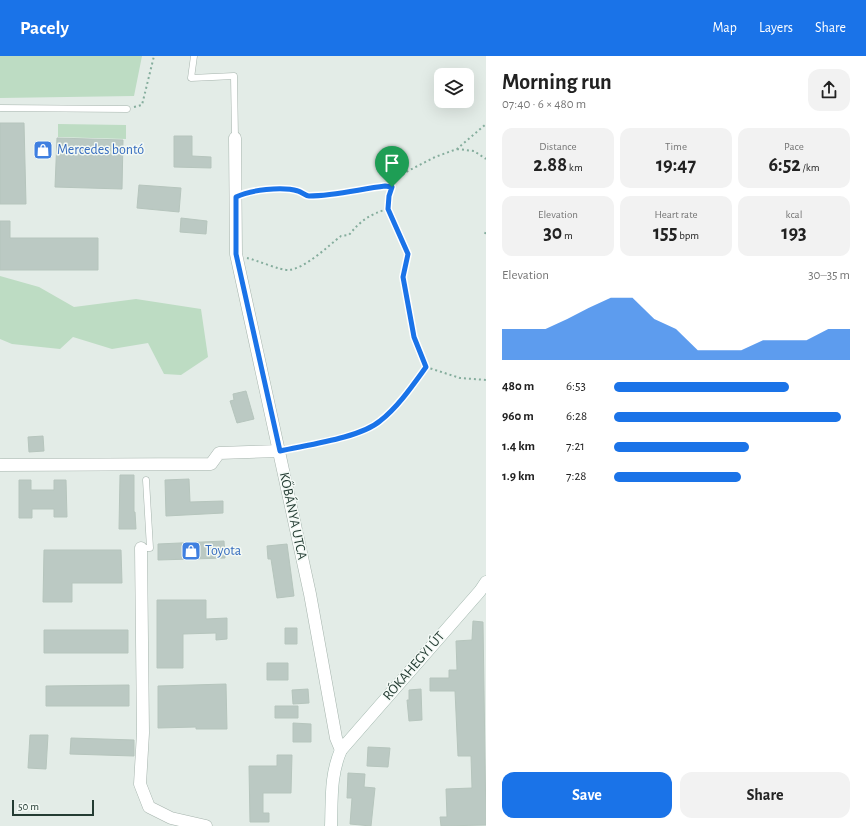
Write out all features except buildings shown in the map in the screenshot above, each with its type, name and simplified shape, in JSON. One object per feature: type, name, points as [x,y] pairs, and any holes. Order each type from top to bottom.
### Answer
[{"type":"street","name":"KŐBÁNYA UTCA","points":[[235,138],[238,260],[310,594],[336,738],[341,750]]},
{"type":"street","points":[[0,465],[211,464],[219,453],[280,451]]},
{"type":"street","points":[[141,548],[143,733],[140,784],[149,807],[171,818],[206,826]]},
{"type":"street","name":"RÓKAHEGYI ÚT","points":[[331,826],[334,765],[341,750],[484,590]]},
{"type":"lane","points":[[194,56],[191,78],[234,76],[235,138]]},
{"type":"lane","points":[[0,108],[127,109]]},
{"type":"lane","points":[[141,548],[150,548],[146,480]]},
{"type":"path","points":[[127,109],[142,105],[154,56]]},
{"type":"path","points":[[426,367],[414,337],[403,277],[408,254],[388,209],[389,196],[395,181],[406,172],[435,157],[456,149],[486,124]]},
{"type":"path","points":[[456,149],[474,151],[486,159]]},
{"type":"path","points":[[236,197],[243,194],[252,194],[260,190],[278,189],[299,191],[308,196],[347,193],[385,186],[392,187]]},
{"type":"path","points":[[238,260],[243,258],[253,259],[262,264],[288,270],[305,264],[341,236],[349,235],[358,223],[370,215],[388,209]]},
{"type":"path","points":[[426,367],[460,378],[486,380]]},
{"type":"path","points":[[280,451],[362,432],[380,422],[411,388],[426,367]]},
{"type":"green space","points":[[0,56],[142,56],[134,96],[0,98]]},
{"type":"green space","points":[[58,124],[126,125],[126,139],[58,137]]},
{"type":"green space","points":[[0,276],[39,287],[74,307],[136,299],[201,309],[208,357],[181,375],[164,374],[148,343],[112,349],[73,337],[60,349],[12,344],[0,339]]},
{"type":"place","name":"Mercedes bontó","points":[[43,150]]},
{"type":"place","name":"Toyota","points":[[191,551]]},
{"type":"route","points":[[385,186],[392,187],[389,196],[388,209],[408,254],[408,260],[403,277],[414,337],[426,367],[411,388],[380,422],[362,432],[280,451],[236,254],[236,197],[243,194],[252,194],[260,190],[278,189],[299,191],[308,196],[347,193],[385,186]]}]
